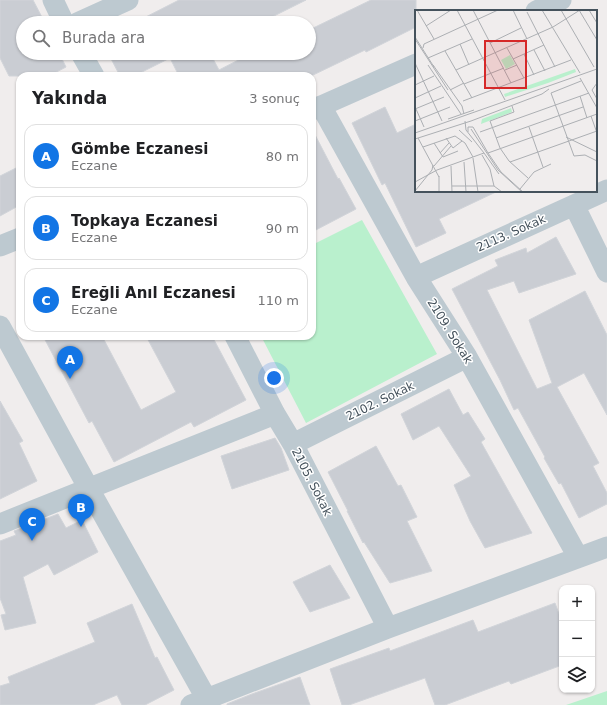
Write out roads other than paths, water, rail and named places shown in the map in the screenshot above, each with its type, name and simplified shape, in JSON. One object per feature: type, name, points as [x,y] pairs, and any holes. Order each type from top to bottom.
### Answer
[{"type":"street","points":[[53,0],[61,16]]},
{"type":"street","points":[[93,16],[128,0]]},
{"type":"street","points":[[538,10],[561,0]]},
{"type":"street","points":[[85,60],[92,72]]},
{"type":"street","points":[[317,108],[415,64]]},
{"type":"street","name":"2109. Sokak","points":[[317,108],[416,277],[467,357],[578,557]]},
{"type":"street","name":"2113. Sokak","points":[[416,277],[607,190]]},
{"type":"street","points":[[574,205],[607,272]]},
{"type":"street","points":[[0,246],[16,240]]},
{"type":"street","points":[[0,326],[89,489],[202,703],[388,628],[607,547]]},
{"type":"street","name":"2105. Sokak","points":[[237,340],[275,414],[293,444],[388,628]]},
{"type":"street","name":"2102. Sokak","points":[[293,444],[467,357]]},
{"type":"street","points":[[0,524],[275,414]]},
{"type":"place","name":"Gömbe Eczanesi","points":[[70,379]]},
{"type":"place","name":"Topkaya Eczanesi","points":[[81,527]]},
{"type":"place","name":"Ereğli Anıl Eczanesi","points":[[32,541]]}]
